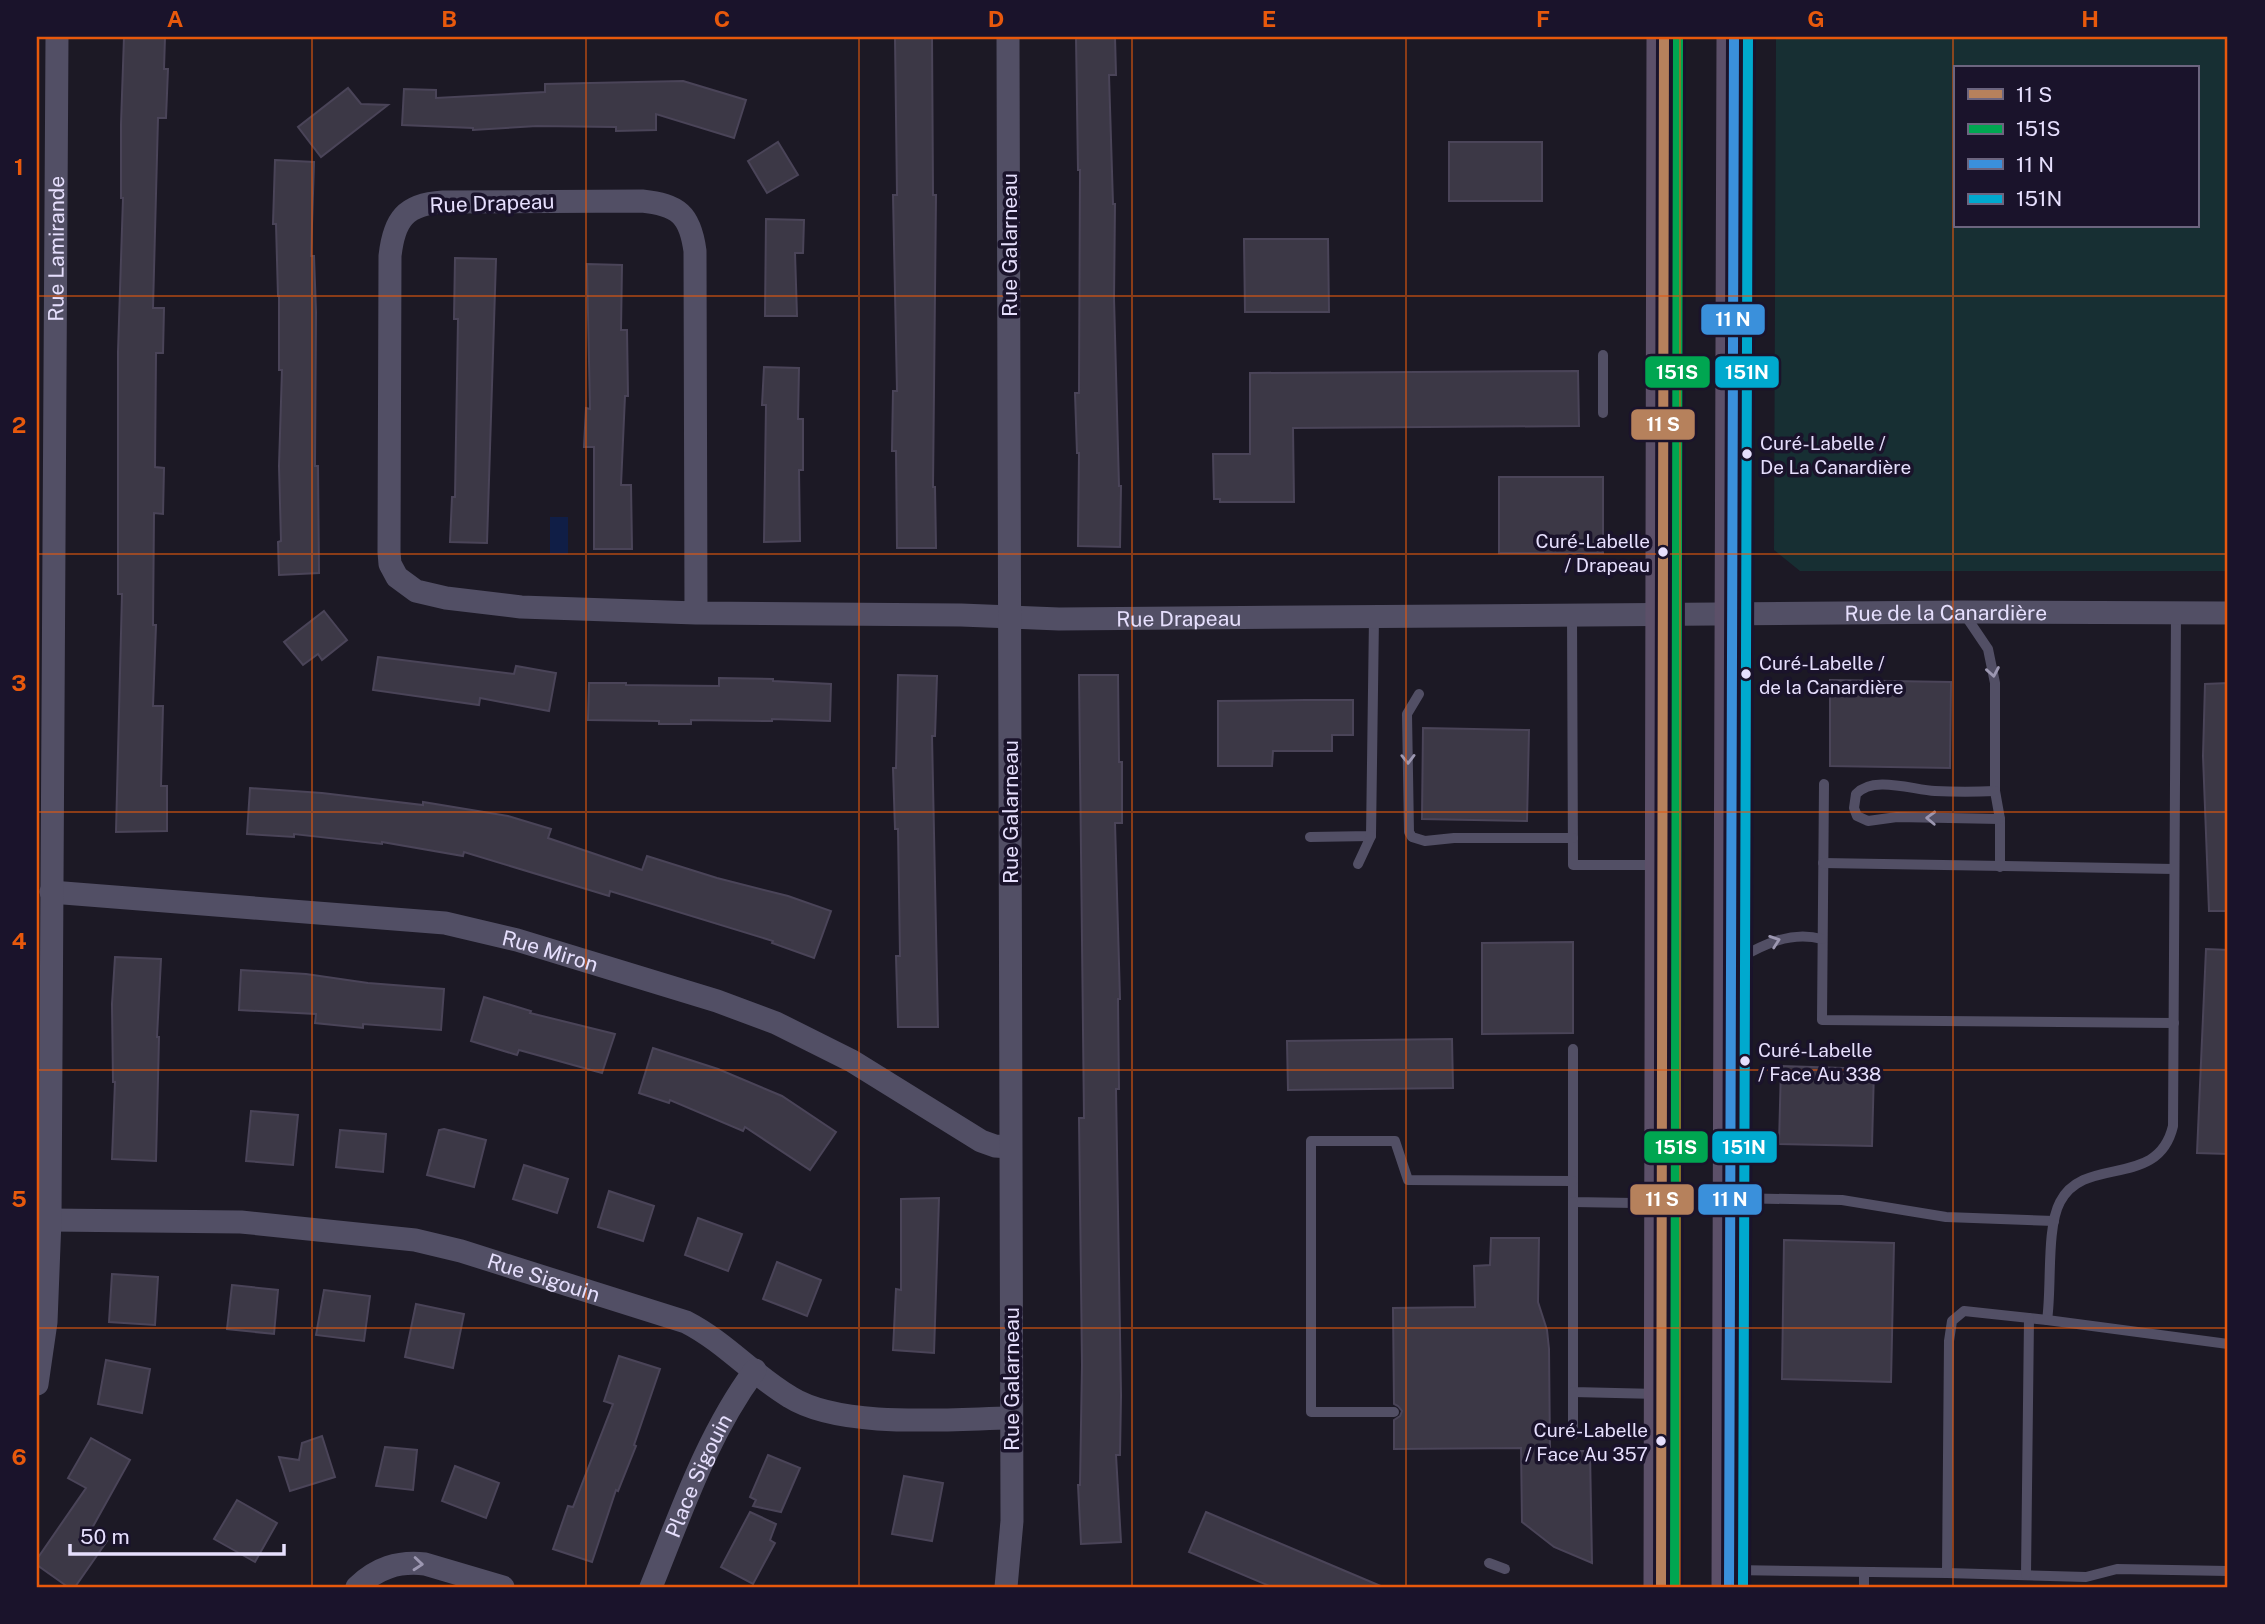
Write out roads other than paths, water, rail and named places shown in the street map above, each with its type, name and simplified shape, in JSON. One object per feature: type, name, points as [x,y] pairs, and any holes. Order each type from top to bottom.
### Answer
[{"type":"main road","points":[[1661,1587],[1664,37]]},
{"type":"main road","points":[[1729,1578],[1734,37]]},
{"type":"street","name":"Rue Lamirande","points":[[37,1384],[46,1322],[50,1220],[57,37]]},
{"type":"street","name":"Rue Galarneau","points":[[1006,1587],[1012,1537],[1008,37]]},
{"type":"street","name":"Rue Drapeau","points":[[696,613],[695,251],[687,220],[666,204],[642,201],[443,202],[419,205],[410,210],[393,234],[390,256],[389,552],[390,564],[407,587],[429,594],[522,607],[696,613],[1010,617],[1662,615]]},
{"type":"street","name":"Rue de la Canardière","points":[[1662,615],[2228,613]]},
{"type":"street","name":"Rue Miron","points":[[51,892],[397,918],[446,923],[492,933],[718,1000],[776,1023],[852,1060],[981,1141],[1010,1147]]},
{"type":"street","name":"Rue Sigouin","points":[[50,1220],[241,1222],[427,1242],[686,1322],[716,1339],[792,1399],[823,1411],[894,1419],[1010,1418]]},
{"type":"street","name":"Place Sigouin","points":[[651,1587],[710,1442],[728,1408],[755,1370]]},
{"type":"street","points":[[357,1587],[381,1569],[412,1562],[503,1587]]},
{"type":"lane","points":[[1602,355],[1603,413]]},
{"type":"lane","points":[[1963,612],[1983,640],[1993,665],[1995,790],[2000,819],[2000,867]]},
{"type":"lane","points":[[2047,1320],[2051,1295],[2054,1220],[2059,1203],[2072,1187],[2095,1176],[2146,1163],[2158,1155],[2166,1145],[2174,1120],[2176,613]]},
{"type":"lane","points":[[1572,616],[1573,865],[1661,865]]},
{"type":"lane","points":[[1358,864],[1371,836],[1374,617]]},
{"type":"lane","points":[[1419,694],[1407,714],[1409,832],[1412,837],[1425,841],[1454,838],[1573,838]]},
{"type":"lane","points":[[1824,783],[1822,1020],[2174,1023]]},
{"type":"lane","points":[[1995,790],[1940,792],[1895,785],[1867,786],[1856,794],[1854,808],[1857,816],[1868,821],[1897,817],[2000,819]]},
{"type":"lane","points":[[1310,837],[1371,836]]},
{"type":"lane","points":[[1823,863],[2174,869]]},
{"type":"lane","points":[[1731,963],[1786,937],[1808,936],[1822,939]]},
{"type":"lane","points":[[1573,1049],[1573,1435]]},
{"type":"lane","points":[[1394,1412],[1311,1412],[1311,1141],[1395,1140],[1408,1180],[1573,1181]]},
{"type":"lane","points":[[1573,1202],[1730,1198],[1842,1200],[1946,1217],[2054,1220]]},
{"type":"lane","points":[[1947,1573],[1950,1329],[1952,1321],[1964,1311],[2228,1344]]},
{"type":"lane","points":[[2026,1575],[2029,1318]]},
{"type":"lane","points":[[1573,1392],[1660,1394]]},
{"type":"lane","points":[[1489,1563],[1505,1569]]},
{"type":"lane","points":[[1729,1578],[1864,1572],[2086,1577],[2117,1569],[2228,1571]]},
{"type":"lane","points":[[1864,1572],[1864,1587]]},
{"type":"water","points":[[550,517],[568,517],[568,554],[550,554]]},
{"type":"place","name":"Curé-Labelle / De La Canardière","points":[[1747,454]]},
{"type":"place","name":"Curé-Labelle / Drapeau","points":[[1663,552]]},
{"type":"place","name":"Curé-Labelle / de la Canardière","points":[[1746,674]]},
{"type":"place","name":"Curé-Labelle / Face Au 338","points":[[1745,1061]]},
{"type":"place","name":"Curé-Labelle / Face Au 357","points":[[1661,1441]]}]
